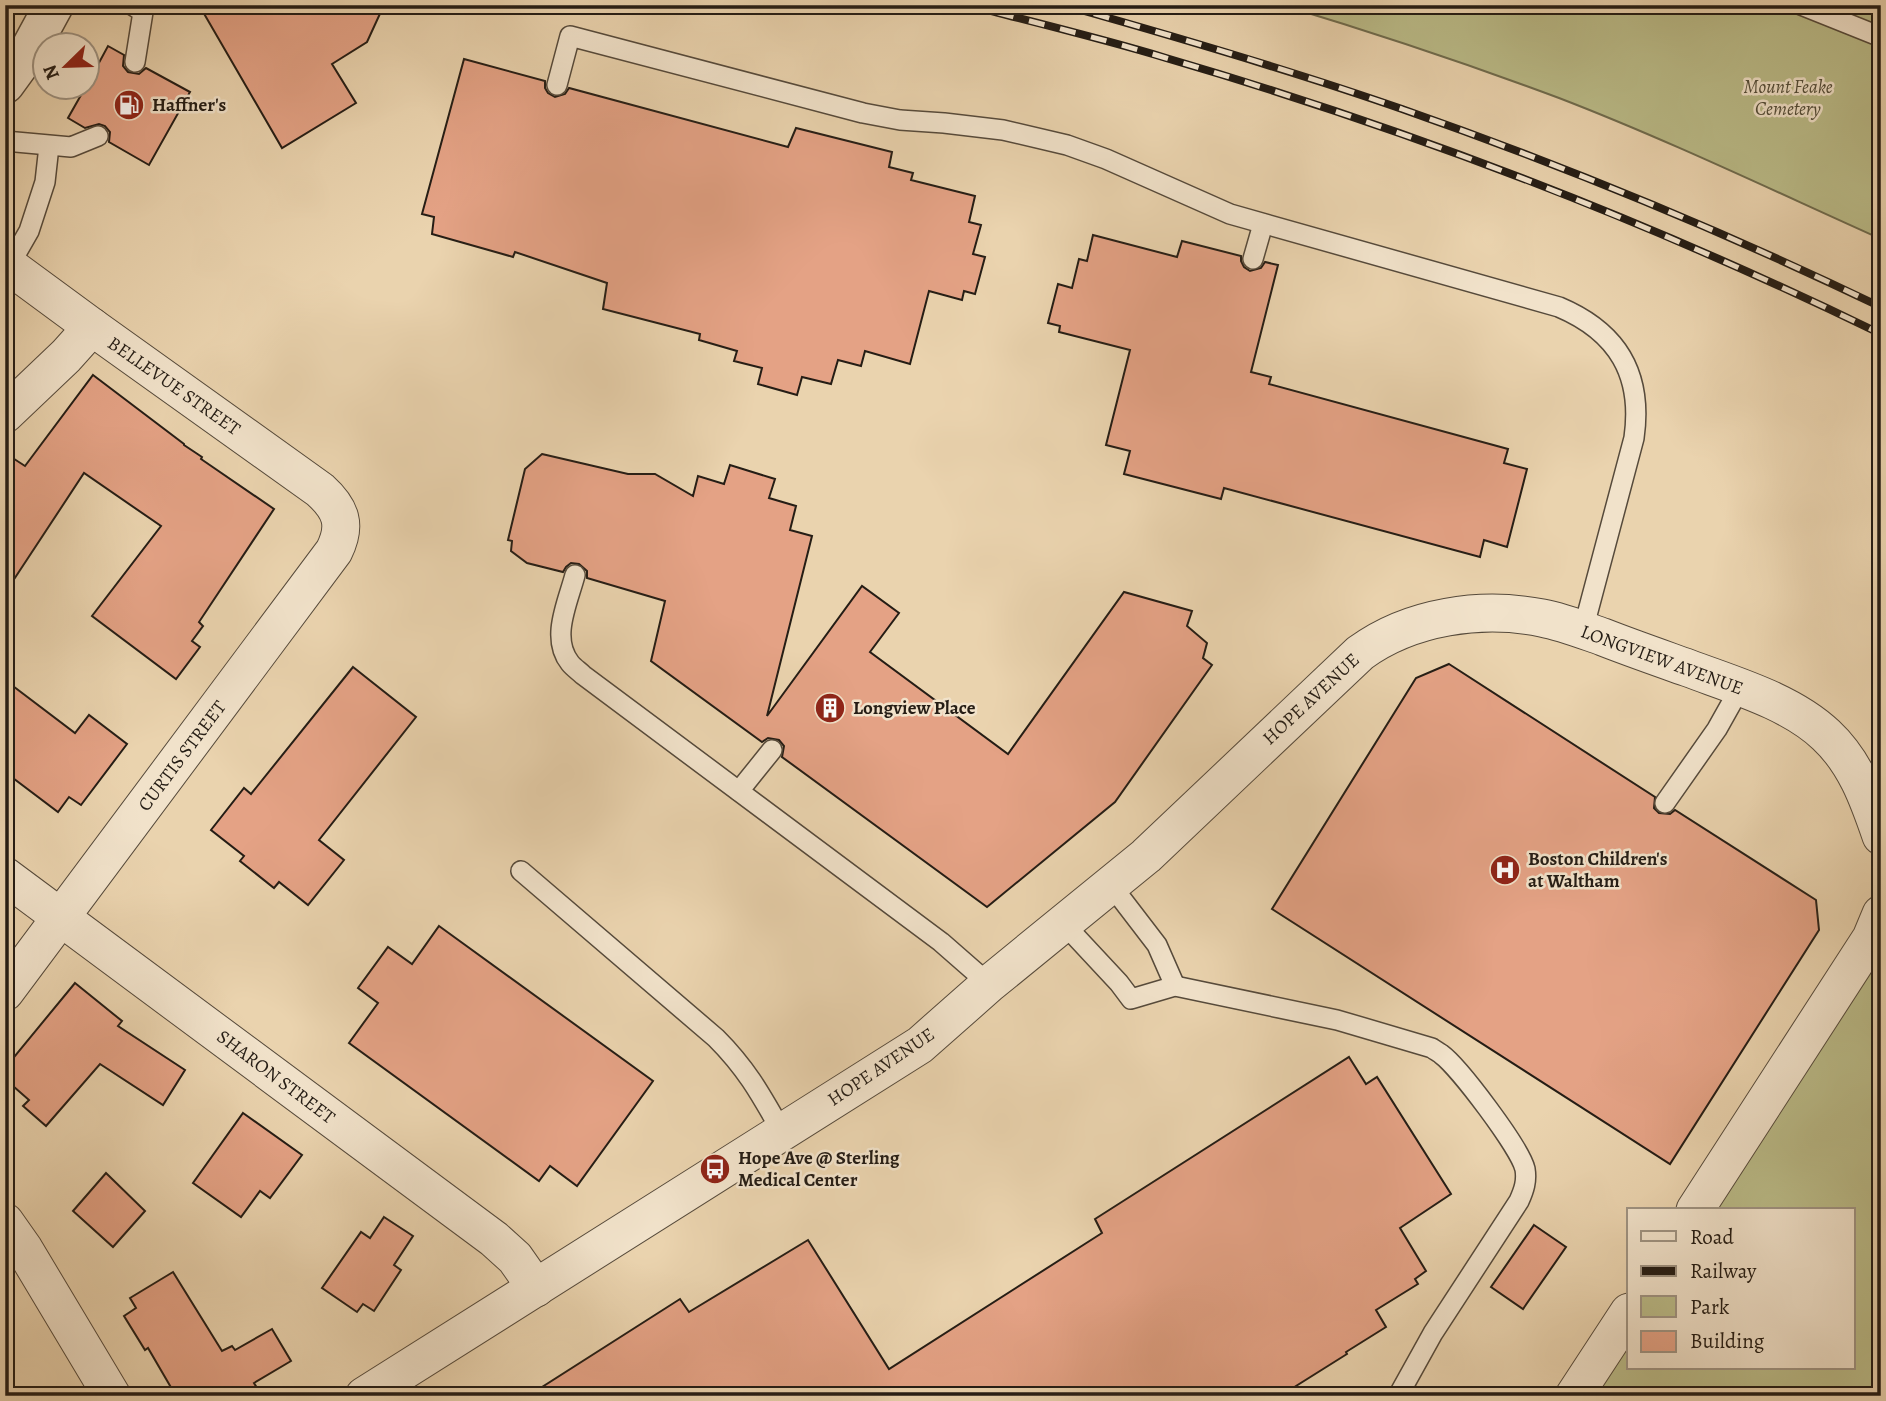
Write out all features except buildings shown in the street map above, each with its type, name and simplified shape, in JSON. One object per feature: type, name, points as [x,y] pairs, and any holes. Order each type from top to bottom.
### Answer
[{"type":"street","points":[[5,84],[29,51],[54,5]]},
{"type":"street","name":"BELLEVUE STREET","points":[[7,264],[320,490],[339,513]]},
{"type":"street","points":[[5,415],[92,327]]},
{"type":"street","name":"CURTIS STREET","points":[[5,992],[334,551],[341,533],[339,513]]},
{"type":"street","name":"LONGVIEW AVENUE","points":[[1377,641],[1418,624],[1469,615],[1527,615],[1583,630],[1740,688],[1793,711],[1811,722],[1838,747],[1857,776],[1881,836]]},
{"type":"street","name":"HOPE AVENUE","points":[[364,1396],[920,1045],[989,984],[1146,856],[1343,668],[1377,641]]},
{"type":"street","name":"SHARON STREET","points":[[5,876],[494,1239],[515,1258],[536,1288]]},
{"type":"street","points":[[1696,1208],[1871,938],[1881,914]]},
{"type":"street","points":[[5,1222],[112,1396]]},
{"type":"street","points":[[1574,1396],[1627,1315]]},
{"type":"lane","points":[[132,5],[143,12],[135,62]]},
{"type":"lane","points":[[1801,5],[1847,13],[1881,37]]},
{"type":"lane","points":[[557,85],[570,36],[863,113],[900,120],[944,122],[1003,130],[1067,145],[1107,159],[1230,214],[1559,307],[1585,320],[1607,339],[1623,359],[1632,378],[1636,418],[1583,630]]},
{"type":"lane","points":[[5,142],[71,147],[98,136]]},
{"type":"lane","points":[[7,264],[29,231],[45,182],[49,146]]},
{"type":"lane","points":[[1254,259],[1263,224]]},
{"type":"lane","points":[[575,575],[562,623],[561,637],[563,651],[570,663],[941,942],[989,984]]},
{"type":"lane","points":[[1665,803],[1717,729],[1740,688]]},
{"type":"lane","points":[[739,792],[772,750]]},
{"type":"lane","points":[[521,871],[733,1055],[748,1074],[782,1132]]},
{"type":"lane","points":[[1111,885],[1157,946],[1175,986]]},
{"type":"lane","points":[[1064,924],[1132,999],[1175,986],[1337,1020],[1432,1048],[1441,1053],[1455,1068],[1519,1154],[1526,1180],[1519,1201],[1433,1333],[1398,1396]]},
{"type":"green space","name":"Mount Feake Cemetery","points":[[1282,5],[1881,5],[1881,239],[1600,114],[1421,49]]},
{"type":"green space","points":[[1881,926],[1881,1396],[1574,1396],[1627,1315],[1627,1370],[1854,1370],[1854,1208],[1696,1208]]},
{"type":"railway","points":[[967,5],[1166,58],[1348,115],[1439,147],[1707,254],[1881,334]]},
{"type":"railway","points":[[1063,5],[1276,67],[1463,131],[1704,226],[1881,307]]},
{"type":"place","name":"Haffner's","points":[[129,105]]},
{"type":"place","name":"Longview Place","points":[[830,708]]},
{"type":"place","name":"Boston Children's at Waltham","points":[[1505,870]]},
{"type":"place","name":"Hope Ave @ Sterling Medical Center","points":[[715,1169]]}]
